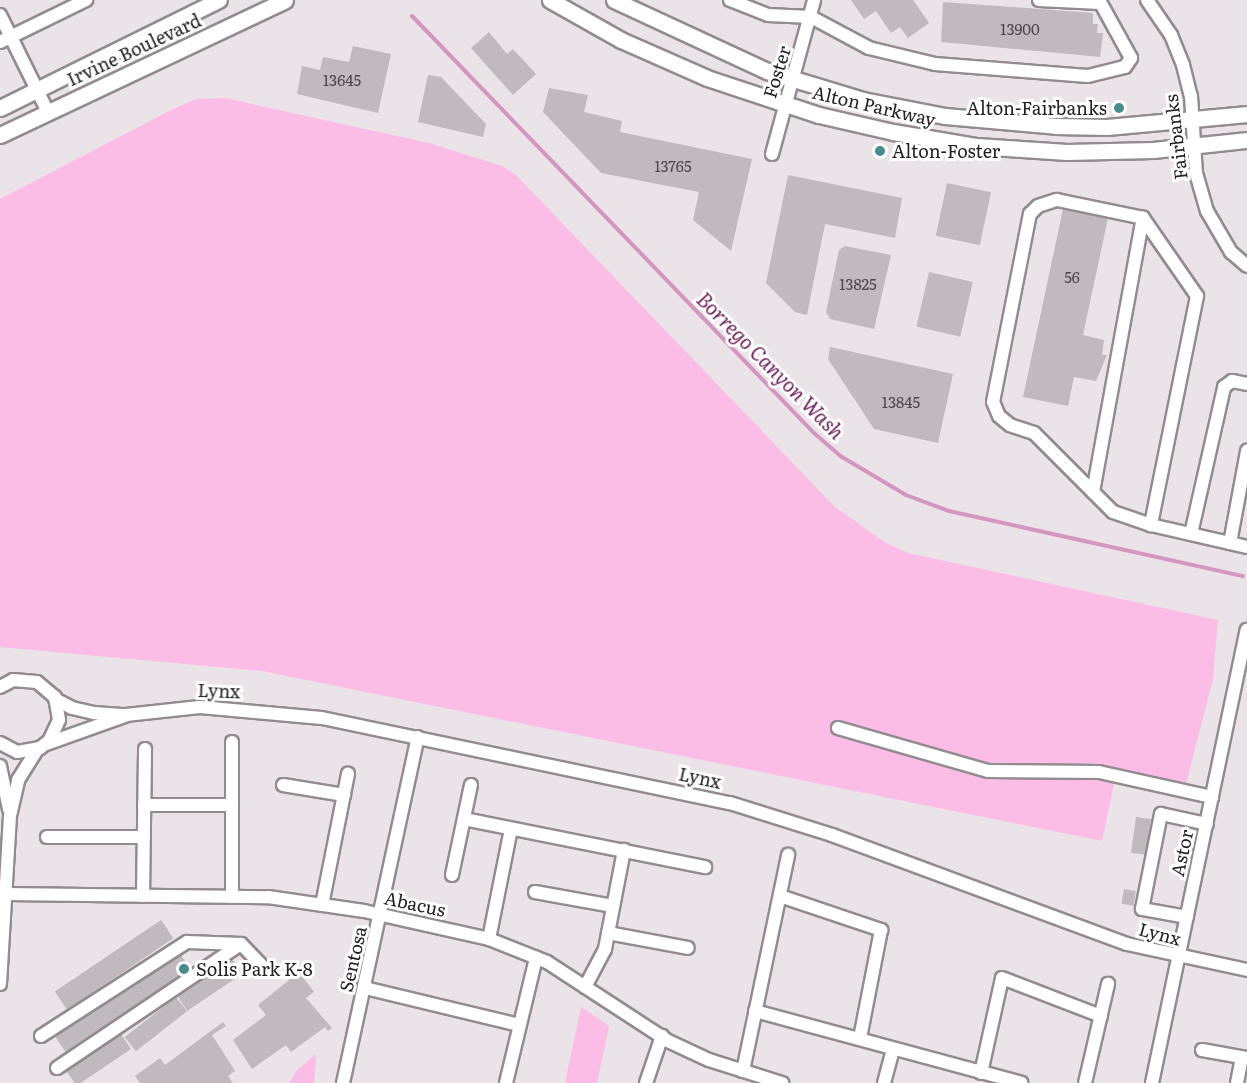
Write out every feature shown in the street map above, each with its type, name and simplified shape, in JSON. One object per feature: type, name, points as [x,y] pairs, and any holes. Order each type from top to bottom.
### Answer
[{"type":"main road","name":"Irvine Boulevard","points":[[0,108],[219,0]]},
{"type":"main road","name":"Irvine Boulevard","points":[[0,135],[285,0]]},
{"type":"main road","name":"Alton Parkway","points":[[550,0],[658,58],[786,104],[867,127],[977,146],[1093,153],[1194,147],[1247,140]]},
{"type":"main road","name":"Alton Parkway","points":[[614,0],[707,46],[793,80],[882,104],[972,120],[1077,126],[1193,121],[1247,114]]},
{"type":"street","points":[[5,39],[86,0]]},
{"type":"street","points":[[730,0],[768,15],[810,17],[869,48],[934,64],[1088,76],[1125,67],[1131,58],[1100,1],[1039,0]]},
{"type":"street","name":"Foster","points":[[772,154],[814,0]]},
{"type":"street","name":"Fairbanks","points":[[1147,0],[1171,35],[1183,65],[1193,121],[1197,173],[1207,211],[1231,252],[1247,266]]},
{"type":"street","points":[[0,15],[5,39],[48,112]]},
{"type":"street","points":[[1151,525],[1197,296],[1143,218],[1057,200],[1038,206],[1030,214],[993,402],[999,416],[1010,425],[1034,433],[1113,512],[1151,525],[1247,547]]},
{"type":"street","points":[[1093,492],[1143,218]]},
{"type":"street","points":[[1191,534],[1224,387],[1232,381],[1247,384]]},
{"type":"street","points":[[1230,543],[1247,451]]},
{"type":"street","name":"Astor","points":[[1152,1083],[1247,630]]},
{"type":"street","name":"Lynx","points":[[2,684],[25,679],[37,682],[55,699],[72,708],[126,715],[200,707],[322,718],[730,803],[832,835],[1046,916],[1178,958],[1247,970]]},
{"type":"street","points":[[0,984],[10,816],[18,780],[59,720],[55,699]]},
{"type":"street","name":"Lynx","points":[[41,746],[126,715]]},
{"type":"street","points":[[838,728],[988,771],[1099,771],[1212,797]]},
{"type":"street","name":"Sentosa","points":[[343,1083],[418,737]]},
{"type":"street","points":[[232,742],[232,897]]},
{"type":"street","points":[[0,743],[17,752],[41,746]]},
{"type":"street","points":[[143,896],[145,749]]},
{"type":"street","points":[[0,766],[10,816]]},
{"type":"street","points":[[322,905],[348,774]]},
{"type":"street","points":[[283,785],[344,795]]},
{"type":"street","points":[[452,875],[471,785]]},
{"type":"street","points":[[144,805],[232,805]]},
{"type":"street","points":[[1187,917],[1143,909],[1161,814],[1207,824]]},
{"type":"street","points":[[464,819],[705,867]]},
{"type":"street","points":[[489,939],[512,829]]},
{"type":"street","points":[[47,837],[144,837]]},
{"type":"street","points":[[585,987],[598,966],[608,933],[624,850]]},
{"type":"street","points":[[749,1076],[755,1011],[788,855]]},
{"type":"street","points":[[534,892],[613,906]]},
{"type":"street","name":"Abacus","points":[[6,894],[268,897],[381,915],[489,939],[536,958],[662,1036],[709,1060],[749,1076],[782,1083]]},
{"type":"street","points":[[780,896],[881,930],[860,1038]]},
{"type":"street","points":[[608,933],[688,948]]},
{"type":"street","points":[[41,1036],[177,946],[187,942],[241,944],[264,968]]},
{"type":"street","points":[[57,1068],[241,944]]},
{"type":"street","points":[[506,1083],[536,958]]},
{"type":"street","points":[[981,1073],[1002,978],[1101,1016]]},
{"type":"street","points":[[1085,1083],[1108,984]]},
{"type":"street","points":[[365,988],[519,1025]]},
{"type":"street","points":[[755,1011],[1021,1083]]},
{"type":"street","points":[[646,1083],[662,1036]]},
{"type":"street","points":[[884,1083],[893,1050]]},
{"type":"street","points":[[1202,1050],[1244,1058],[1237,1083]]},
{"type":"shaded area","points":[[225,98],[429,143],[502,166],[516,175],[835,507],[886,543],[908,553],[1218,620],[1213,679],[1186,784],[1117,770],[1102,841],[262,671],[0,647],[0,199],[173,109],[196,99]]},
{"type":"shaded area","points":[[581,1007],[609,1026],[597,1083],[565,1083]]},
{"type":"shaded area","points":[[316,1054],[314,1083],[289,1083],[297,1070]]},
{"type":"building","points":[[851,0],[913,0],[929,23],[908,38],[900,27],[891,33],[876,11],[864,19]]},
{"type":"building","points":[[943,2],[1093,13],[1093,24],[1098,24],[1097,33],[1103,33],[1100,57],[941,42]]},
{"type":"building","points":[[489,32],[507,54],[513,49],[536,74],[513,95],[471,48]]},
{"type":"building","points":[[353,46],[391,54],[378,113],[297,94],[302,66],[320,70],[323,57],[349,62]]},
{"type":"building","points":[[428,75],[441,77],[486,124],[483,137],[418,122]]},
{"type":"building","points":[[549,88],[588,95],[584,112],[622,121],[620,132],[752,159],[731,251],[693,220],[699,192],[601,173],[543,112]]},
{"type":"building","points":[[788,175],[902,198],[895,238],[825,224],[807,315],[795,312],[766,283]]},
{"type":"building","points":[[947,183],[991,192],[980,245],[936,236]]},
{"type":"building","points":[[1063,209],[1108,218],[1083,335],[1104,340],[1102,355],[1107,355],[1096,381],[1074,377],[1068,406],[1023,397]]},
{"type":"building","points":[[845,246],[891,255],[874,329],[830,319],[826,312],[839,250]]},
{"type":"building","points":[[929,272],[973,282],[960,337],[916,327]]},
{"type":"building","points":[[830,347],[953,374],[938,443],[874,429],[828,359]]},
{"type":"building","points":[[1136,817],[1151,819],[1146,855],[1131,853]]},
{"type":"building","points":[[1124,889],[1136,891],[1134,906],[1122,904]]},
{"type":"building","points":[[161,920],[173,938],[67,1010],[55,992]]},
{"type":"building","points":[[179,952],[191,970],[67,1054],[55,1036]]},
{"type":"building","points":[[232,959],[242,974],[187,1011],[177,996]]},
{"type":"building","points":[[299,972],[314,992],[306,998],[332,1028],[328,1031],[325,1027],[291,1052],[286,1045],[252,1069],[233,1040],[266,1015],[258,1005]]},
{"type":"building","points":[[176,997],[187,1011],[136,1051],[125,1037]]},
{"type":"building","points":[[223,1022],[226,1026],[212,1035],[235,1071],[228,1076],[233,1083],[140,1083],[135,1076],[160,1058],[165,1065]]},
{"type":"building","points":[[121,1034],[131,1049],[81,1083],[74,1083],[66,1071]]},
{"type":"waterway","name":"Borrego Canyon Wash","points":[[412,16],[814,433],[842,457],[906,495],[949,511],[1243,576]]},
{"type":"place","name":"Alton-Fairbanks","points":[[1119,108]]},
{"type":"place","name":"Alton-Foster","points":[[880,151]]},
{"type":"place","name":"Solis Park K-8","points":[[184,969]]}]
